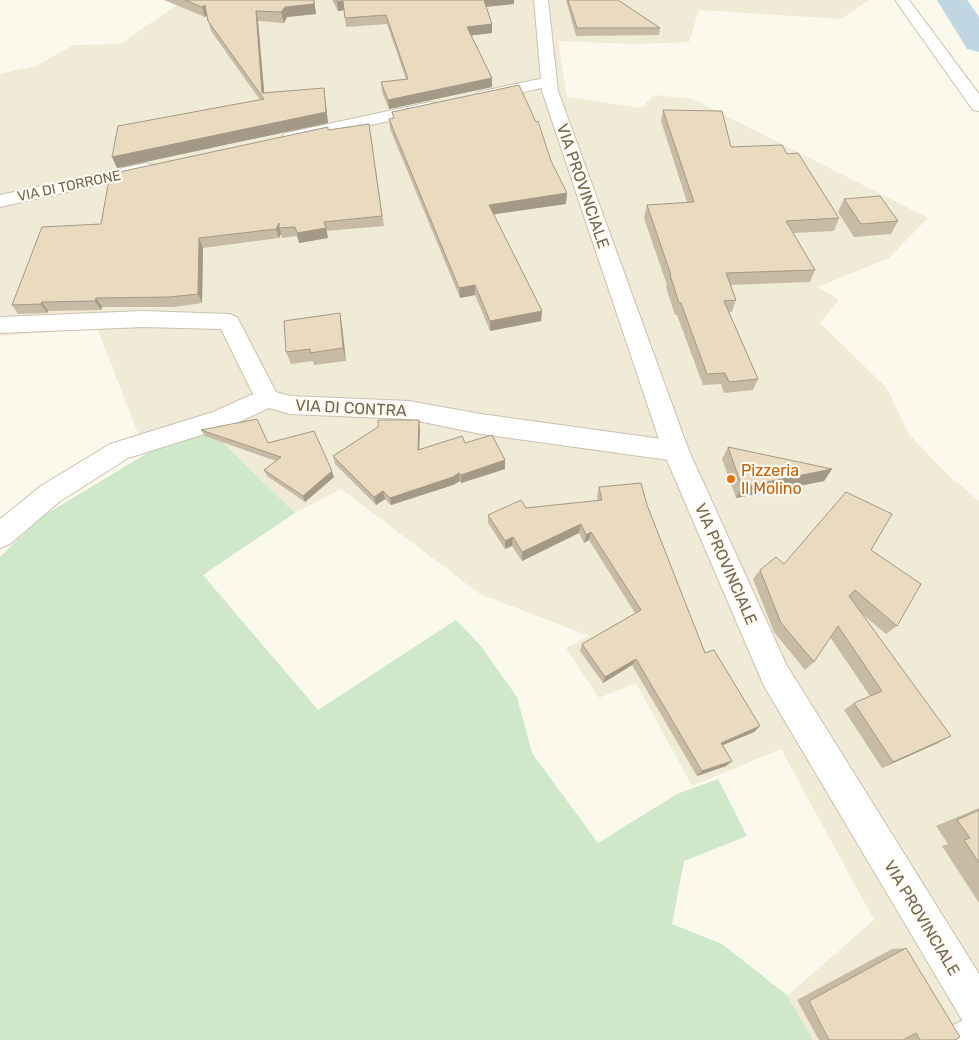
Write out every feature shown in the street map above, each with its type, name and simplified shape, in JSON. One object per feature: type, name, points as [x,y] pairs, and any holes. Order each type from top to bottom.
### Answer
[{"type":"street","name":"VIA PROVINCIALE","points":[[541,0],[550,92],[676,451],[775,675],[979,1012]]},
{"type":"street","points":[[902,0],[979,106]]},
{"type":"street","points":[[467,99],[549,82]]},
{"type":"street","points":[[278,140],[449,103]]},
{"type":"street","name":"VIA DI TORRONE","points":[[0,201],[163,165]]},
{"type":"street","points":[[0,325],[143,319],[229,322],[267,398],[221,419],[119,451],[50,494],[0,536]]},
{"type":"street","name":"VIA DI CONTRA","points":[[267,398],[290,405],[409,410],[481,424],[676,451]]},
{"type":"street","points":[[965,1040],[979,1032]]},
{"type":"shaded area","points":[[188,0],[869,0],[841,19],[699,10],[689,42],[635,44],[558,41],[567,97],[641,108],[654,95],[693,99],[928,218],[889,258],[818,287],[839,300],[820,323],[887,388],[908,433],[945,472],[979,501],[979,1040],[813,1040],[788,995],[874,920],[781,749],[692,786],[636,683],[599,698],[566,648],[589,636],[480,594],[341,489],[295,513],[211,431],[146,454],[97,328],[0,336],[0,74],[36,66],[74,45],[120,44],[174,7]]},
{"type":"green space","points":[[211,431],[295,513],[203,575],[318,710],[456,620],[480,645],[517,697],[532,753],[598,843],[677,794],[718,779],[747,836],[684,861],[672,924],[722,944],[788,996],[813,1040],[0,1040],[0,557],[41,517],[146,454]]},
{"type":"building","points":[[185,0],[314,0],[314,4],[285,7],[281,12],[256,11],[262,93],[324,88],[326,112],[112,157],[118,126],[264,99],[208,21],[205,5],[202,7]]},
{"type":"building","points":[[336,0],[484,0],[492,24],[467,27],[492,78],[388,100],[381,82],[408,79],[386,15],[345,18],[343,1],[337,2]]},
{"type":"building","points":[[568,0],[618,0],[660,28],[577,28]]},
{"type":"building","points":[[519,85],[536,122],[538,121],[551,161],[567,193],[489,205],[542,311],[490,321],[475,285],[459,288],[389,119],[394,118],[392,112]]},
{"type":"building","points":[[663,110],[722,111],[731,147],[782,145],[787,154],[798,153],[839,218],[786,221],[815,270],[726,273],[736,300],[724,301],[758,379],[729,382],[725,373],[707,374],[681,303],[679,303],[647,205],[694,202]]},
{"type":"building","points":[[369,124],[382,216],[324,222],[326,228],[297,233],[295,227],[279,228],[279,223],[276,229],[199,238],[198,294],[169,297],[96,298],[95,301],[42,302],[41,304],[12,305],[42,227],[101,224],[110,174],[328,127],[328,130]]},
{"type":"building","points":[[880,196],[898,221],[861,224],[844,199]]},
{"type":"building","points":[[340,313],[343,348],[310,353],[310,349],[286,352],[284,321]]},
{"type":"building","points":[[257,419],[268,443],[314,431],[332,471],[303,496],[264,470],[281,457],[201,430]]},
{"type":"building","points":[[378,420],[419,420],[418,450],[462,436],[465,443],[492,435],[505,460],[461,475],[459,473],[453,477],[390,498],[383,491],[374,497],[333,456],[378,427]]},
{"type":"building","points":[[728,447],[832,469],[742,487]]},
{"type":"building","points":[[641,483],[647,505],[705,653],[714,650],[760,726],[721,743],[732,761],[702,771],[636,659],[605,677],[582,644],[641,610],[591,532],[586,535],[581,524],[522,552],[513,537],[505,541],[488,515],[521,500],[526,508],[602,500],[599,487]]},
{"type":"building","points":[[846,492],[892,514],[871,550],[921,584],[897,626],[855,590],[849,596],[951,736],[893,762],[854,703],[882,691],[838,626],[814,662],[781,623],[760,570],[776,557],[784,564]]},
{"type":"building","points":[[979,810],[979,863],[964,840],[970,838],[957,820]]},
{"type":"building","points":[[906,948],[960,1037],[955,1040],[920,1040],[916,1033],[903,1040],[829,1040],[809,1001]]},
{"type":"waterway","points":[[952,0],[979,42]]},
{"type":"place","name":"Pizzeria Il Molino","points":[[731,479]]}]
